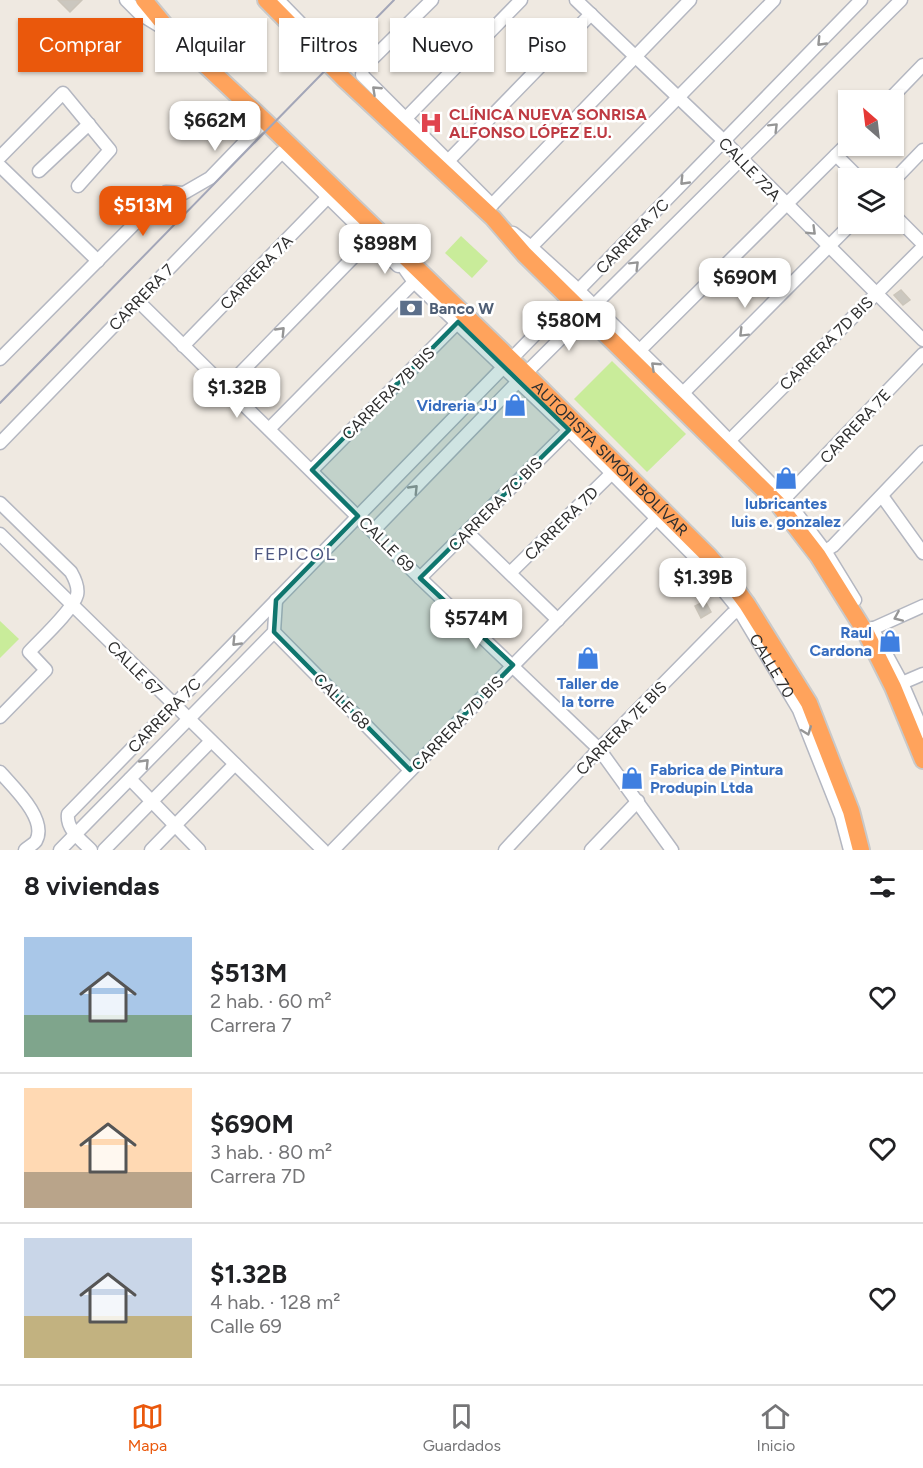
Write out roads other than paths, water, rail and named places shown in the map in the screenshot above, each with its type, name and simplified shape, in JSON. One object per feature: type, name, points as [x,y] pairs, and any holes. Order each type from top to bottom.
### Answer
[{"type":"highway","name":"AUTOPISTA SIMÓN BOLÍVAR","points":[[144,0],[159,18]]},
{"type":"highway","points":[[266,0],[329,65],[490,211],[524,254],[590,310],[662,390],[725,443]]},
{"type":"highway","name":"AUTOPISTA SIMÓN BOLÍVAR","points":[[213,72],[265,121],[418,278],[634,481],[727,577],[809,703],[851,811],[861,850]]},
{"type":"highway","points":[[662,390],[684,393]]},
{"type":"highway","points":[[701,411],[818,556],[870,642],[893,687],[923,760]]},
{"type":"highway","points":[[612,473],[634,481]]},
{"type":"highway","points":[[649,496],[656,519]]},
{"type":"street","points":[[126,0],[140,14],[155,24]]},
{"type":"street","points":[[278,0],[349,74],[369,102]]},
{"type":"street","points":[[432,0],[363,68],[362,75],[449,160],[490,211],[531,247],[575,296]]},
{"type":"street","points":[[406,118],[521,0]]},
{"type":"street","name":"CALLE 72A","points":[[576,0],[723,141],[923,340]]},
{"type":"street","points":[[531,247],[774,0]]},
{"type":"street","name":"CARRERA 7C","points":[[373,531],[522,378],[901,0]]},
{"type":"street","points":[[490,211],[688,1]]},
{"type":"street","name":"CARRERA 7C","points":[[75,835],[68,823],[68,814],[575,296],[853,3]]},
{"type":"street","points":[[449,160],[591,14]]},
{"type":"street","points":[[899,90],[923,65]]},
{"type":"street","points":[[0,157],[63,93],[110,150],[78,186]]},
{"type":"street","points":[[0,359],[166,192],[184,193],[210,178],[265,121]]},
{"type":"street","points":[[39,171],[89,124]]},
{"type":"street","points":[[904,170],[923,150]]},
{"type":"street","name":"CARRERA 7","points":[[0,443],[282,152],[328,197]]},
{"type":"street","points":[[639,351],[836,155],[849,168]]},
{"type":"street","points":[[0,166],[98,261]]},
{"type":"street","points":[[226,388],[375,236],[328,197]]},
{"type":"street","name":"CARRERA 7A","points":[[183,346],[328,197]]},
{"type":"street","points":[[904,226],[923,246]]},
{"type":"street","points":[[684,393],[841,234]]},
{"type":"street","name":"CARRERA 7D BIS","points":[[725,443],[923,246]]},
{"type":"street","points":[[269,429],[418,278]]},
{"type":"street","name":"CALLE 69","points":[[138,300],[420,578],[599,749],[638,801],[669,849]]},
{"type":"street","points":[[590,310],[639,351],[701,411]]},
{"type":"street","name":"CARRERA 7B BIS","points":[[312,471],[461,319]]},
{"type":"street","name":"CARRERA 7E","points":[[785,498],[923,354]]},
{"type":"street","name":"CALLE 70","points":[[522,378],[569,430],[701,563],[739,609],[799,710],[841,816],[850,850]]},
{"type":"street","name":"CARRERA 7C BIS","points":[[420,578],[569,430]]},
{"type":"street","points":[[725,443],[785,498],[825,551],[902,683],[923,732]]},
{"type":"street","points":[[825,551],[833,546],[923,452]]},
{"type":"street","name":"CARRERA 7D","points":[[510,573],[612,473]]},
{"type":"street","points":[[882,496],[923,553]]},
{"type":"street","points":[[0,503],[71,572],[76,582],[77,594],[72,605],[29,652],[46,670],[0,717]]},
{"type":"street","name":"CARRERA 7D BIS","points":[[333,850],[656,519]]},
{"type":"street","points":[[467,532],[558,620]]},
{"type":"street","name":"CALLE 67","points":[[0,534],[323,850]]},
{"type":"street","points":[[274,632],[276,600]]},
{"type":"street","points":[[872,629],[923,606]]},
{"type":"street","name":"CARRERA 7E BIS","points":[[506,850],[599,749],[739,609]]},
{"type":"street","name":"CARRERA 7C","points":[[60,850],[274,632]]},
{"type":"street","name":"CALLE 68","points":[[274,632],[410,770]]},
{"type":"street","points":[[902,683],[923,674]]},
{"type":"street","points":[[104,850],[212,741]]},
{"type":"street","points":[[151,850],[235,764]]},
{"type":"street","points":[[0,772],[30,808],[39,825],[36,841],[25,850]]},
{"type":"street","points":[[130,779],[199,850]]},
{"type":"street","points":[[591,850],[638,801]]},
{"type":"street","points":[[75,835],[91,850]]},
{"type":"railway","points":[[0,403],[394,0]]},
{"type":"place","name":"CLÍNICA NUEVA SONRISA ALFONSO LÓPEZ E.U.","points":[[431,123]]},
{"type":"place","name":"Banco W","points":[[411,308]]},
{"type":"place","name":"Vidreria JJ","points":[[515,405]]},
{"type":"place","name":"lubricantes luis e. gonzalez","points":[[786,478]]},
{"type":"place","name":"Raul Cardona","points":[[890,641]]},
{"type":"place","name":"Taller de la torre","points":[[588,658]]},
{"type":"place","name":"Fabrica de Pintura Produpin Ltda","points":[[632,778]]},
{"type":"district","name":"FEPICOL","points":[[295,554]]}]
